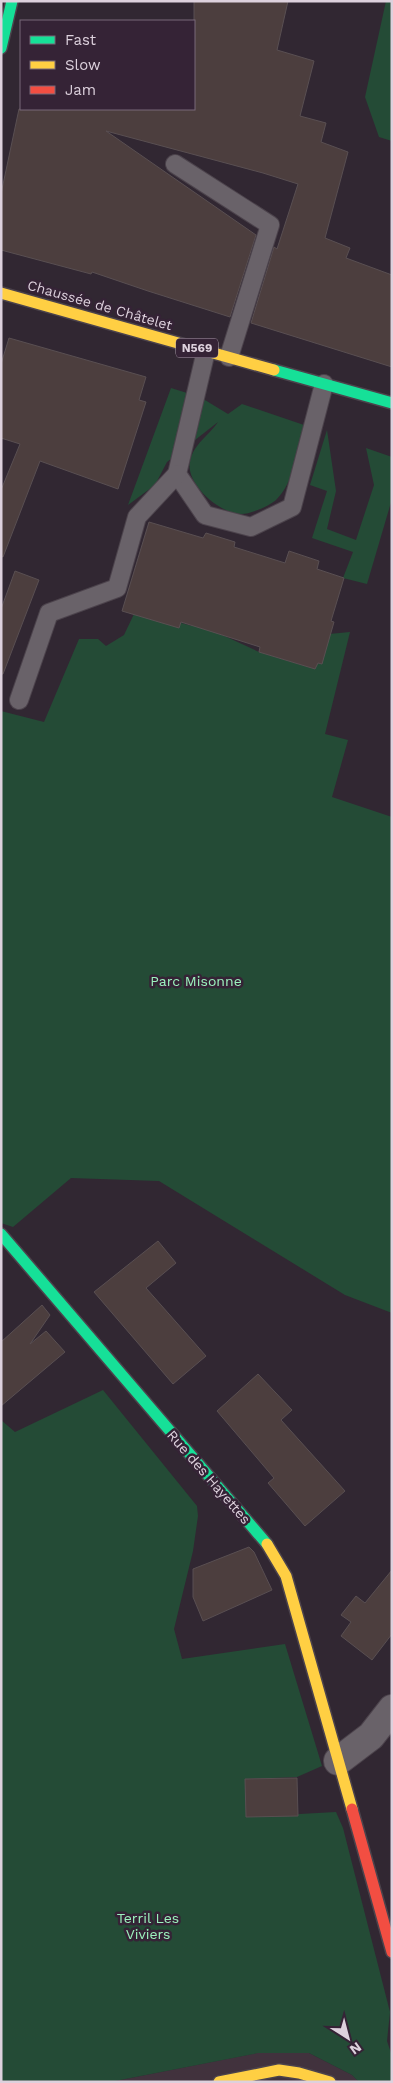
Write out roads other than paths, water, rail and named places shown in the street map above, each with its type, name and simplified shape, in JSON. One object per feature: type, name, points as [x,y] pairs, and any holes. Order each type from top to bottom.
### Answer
[{"type":"street","points":[[1,48],[12,1]]},
{"type":"street","name":"Chaussée de Châtelet","points":[[1,292],[392,403]]},
{"type":"street","name":"Rue des Hayettes","points":[[1,1234],[270,1548],[286,1576],[392,1952]]},
{"type":"street","points":[[338,1761],[371,1736],[392,1709]]},
{"type":"street","points":[[219,2082],[279,2070],[299,2073],[330,2082]]},
{"type":"lane","points":[[175,164],[270,225],[229,357]]},
{"type":"lane","points":[[19,700],[49,613],[117,588],[137,517],[176,474],[206,350]]},
{"type":"lane","points":[[176,474],[205,514],[251,528],[292,507],[324,384]]},
{"type":"park label","name":"Parc Misonne","points":[[196,981]]},
{"type":"park label","name":"Terril Les Viviers","points":[[148,1926]]}]
